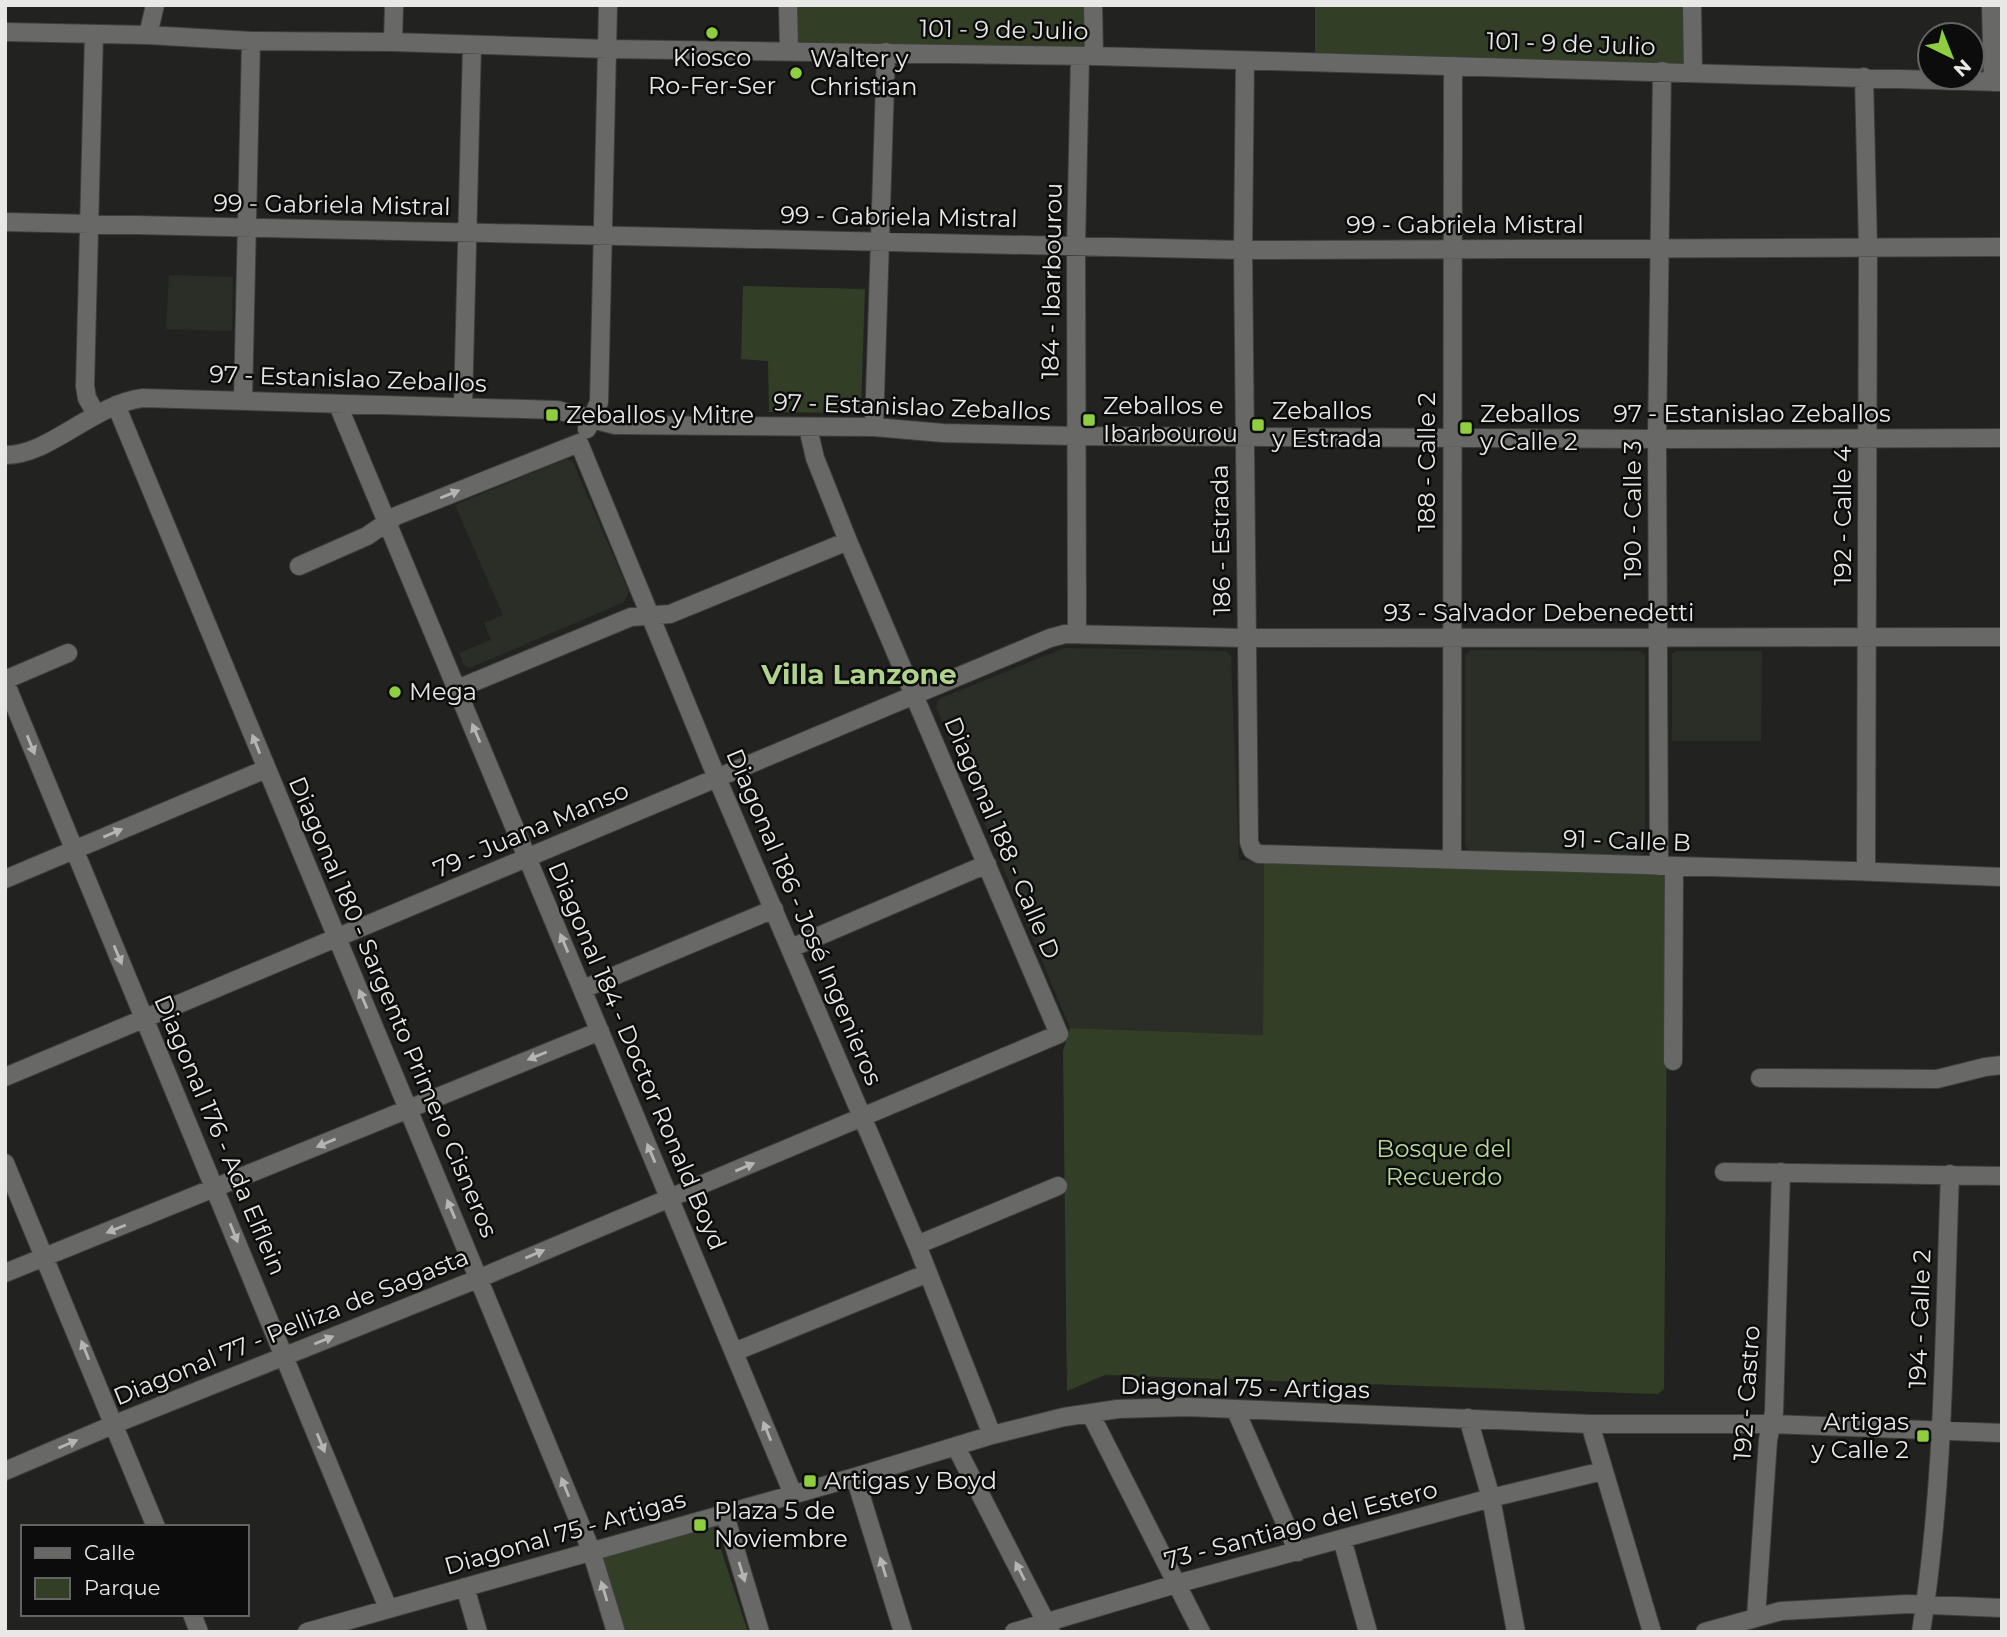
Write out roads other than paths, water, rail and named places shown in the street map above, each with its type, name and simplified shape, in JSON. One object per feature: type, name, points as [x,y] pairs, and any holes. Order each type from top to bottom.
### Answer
[{"type":"street","points":[[148,35],[155,5]]},
{"type":"street","points":[[393,43],[394,5]]},
{"type":"street","points":[[299,566],[367,536],[403,512],[579,443],[592,420],[599,402],[608,5]]},
{"type":"street","points":[[788,5],[789,50]]},
{"type":"street","name":"184 - Ibarbourou","points":[[1076,634],[1076,246],[1087,56],[1093,5]]},
{"type":"street","points":[[1692,5],[1693,72]]},
{"type":"street","points":[[1991,5],[1997,82]]},
{"type":"street","name":"101 - 9 de Julio","points":[[5,32],[608,49],[1087,56],[1997,82]]},
{"type":"street","points":[[94,34],[85,386],[87,398],[96,414]]},
{"type":"street","points":[[243,400],[251,41]]},
{"type":"street","points":[[463,406],[472,45]]},
{"type":"street","points":[[874,427],[886,52]]},
{"type":"street","name":"186 - Estrada","points":[[1245,61],[1244,436],[1249,842],[1252,850]]},
{"type":"street","name":"188 - Calle 2","points":[[1452,859],[1453,66]]},
{"type":"street","name":"190 - Calle 3","points":[[1662,71],[1657,439],[1658,637],[1673,1061]]},
{"type":"street","name":"192 - Calle 4","points":[[1864,77],[1868,247],[1866,871]]},
{"type":"street","name":"99 - Gabriela Mistral","points":[[5,222],[1243,250],[2002,247]]},
{"type":"street","name":"97 - Estanislao Zeballos","points":[[5,455],[23,454],[33,450],[96,414],[143,398],[557,410],[615,425],[874,427],[943,433],[1075,436],[2002,438]]},
{"type":"street","name":"Diagonal 180 - Sargento Primero Cisneros","points":[[116,405],[591,1550],[616,1632]]},
{"type":"street","name":"Diagonal 184 - Doctor Ronald Boyd","points":[[338,405],[793,1494]]},
{"type":"street","name":"Diagonal 188 - Calle D","points":[[808,428],[815,458],[848,541],[1059,1034]]},
{"type":"street","name":"Diagonal 186 - José Ingenieros","points":[[579,443],[717,778],[917,1245],[992,1435]]},
{"type":"street","points":[[457,689],[631,617],[670,614],[848,541]]},
{"type":"street","name":"93 - Salvador Debenedetti","points":[[1076,634],[1246,638],[2002,637]]},
{"type":"street","name":"79 - Juana Manso","points":[[5,1077],[1050,638],[1076,634]]},
{"type":"street","points":[[5,681],[68,653]]},
{"type":"street","name":"Diagonal 176 - Ada Elflein","points":[[5,681],[388,1608]]},
{"type":"street","points":[[5,879],[266,769]]},
{"type":"street","name":"91 - Calle B","points":[[1252,850],[1259,853],[2002,877]]},
{"type":"street","points":[[791,948],[987,864]]},
{"type":"street","points":[[583,989],[774,909]]},
{"type":"street","points":[[5,1273],[600,1031]]},
{"type":"street","name":"Diagonal 77 - Pelliza de Sagasta","points":[[5,1471],[115,1424],[480,1278],[1059,1034]]},
{"type":"street","points":[[1760,1078],[1937,1079],[2002,1065]]},
{"type":"street","points":[[5,1163],[155,1525]]},
{"type":"street","points":[[1724,1172],[2002,1176]]},
{"type":"street","name":"192 - Castro","points":[[1748,1623],[1772,1424],[1782,1172]]},
{"type":"street","name":"194 - Calle 2","points":[[1921,1632],[1940,1432],[1950,1174]]},
{"type":"street","points":[[917,1245],[1058,1186]]},
{"type":"street","points":[[734,1352],[928,1273]]},
{"type":"street","name":"Diagonal 75 - Artigas","points":[[307,1632],[333,1628],[388,1608],[855,1477],[992,1435],[1064,1417],[1118,1409],[1174,1408],[1590,1424],[1772,1424],[2002,1433]]},
{"type":"street","points":[[1236,1411],[1298,1552]]},
{"type":"street","points":[[1090,1413],[1201,1632]]},
{"type":"street","points":[[1468,1418],[1491,1498],[1516,1632]]},
{"type":"street","points":[[1590,1424],[1652,1632]]},
{"type":"street","points":[[956,1447],[1048,1627]]},
{"type":"street","name":"73 - Santiago del Estero","points":[[1014,1632],[1048,1627],[1176,1584],[1491,1498],[1602,1471]]},
{"type":"street","points":[[855,1477],[903,1632]]},
{"type":"street","points":[[724,1513],[760,1632]]},
{"type":"street","points":[[1342,1539],[1368,1632]]},
{"type":"street","points":[[466,1587],[478,1632]]},
{"type":"street","points":[[1705,1632],[1748,1623],[1781,1611],[1925,1605],[2002,1608]]},
{"type":"place","name":"Kiosco Ro-Fer-Ser","points":[[712,33]]},
{"type":"place","name":"Walter y Christian","points":[[796,73]]},
{"type":"place","name":"Zeballos y Mitre","points":[[552,415]]},
{"type":"place","name":"Zeballos e Ibarbourou","points":[[1089,420]]},
{"type":"place","name":"Zeballos y Estrada","points":[[1258,425]]},
{"type":"place","name":"Zeballos y Calle 2","points":[[1466,428]]},
{"type":"place","name":"Mega","points":[[395,692]]},
{"type":"place","name":"Artigas y Calle 2","points":[[1923,1436]]},
{"type":"place","name":"Artigas y Boyd","points":[[810,1481]]},
{"type":"place","name":"Plaza 5 de Noviembre","points":[[700,1525]]},
{"type":"district","name":"Villa Lanzone","points":[[859,674]]},
{"type":"park label","name":"Bosque del Recuerdo","points":[[1444,1163]]}]
